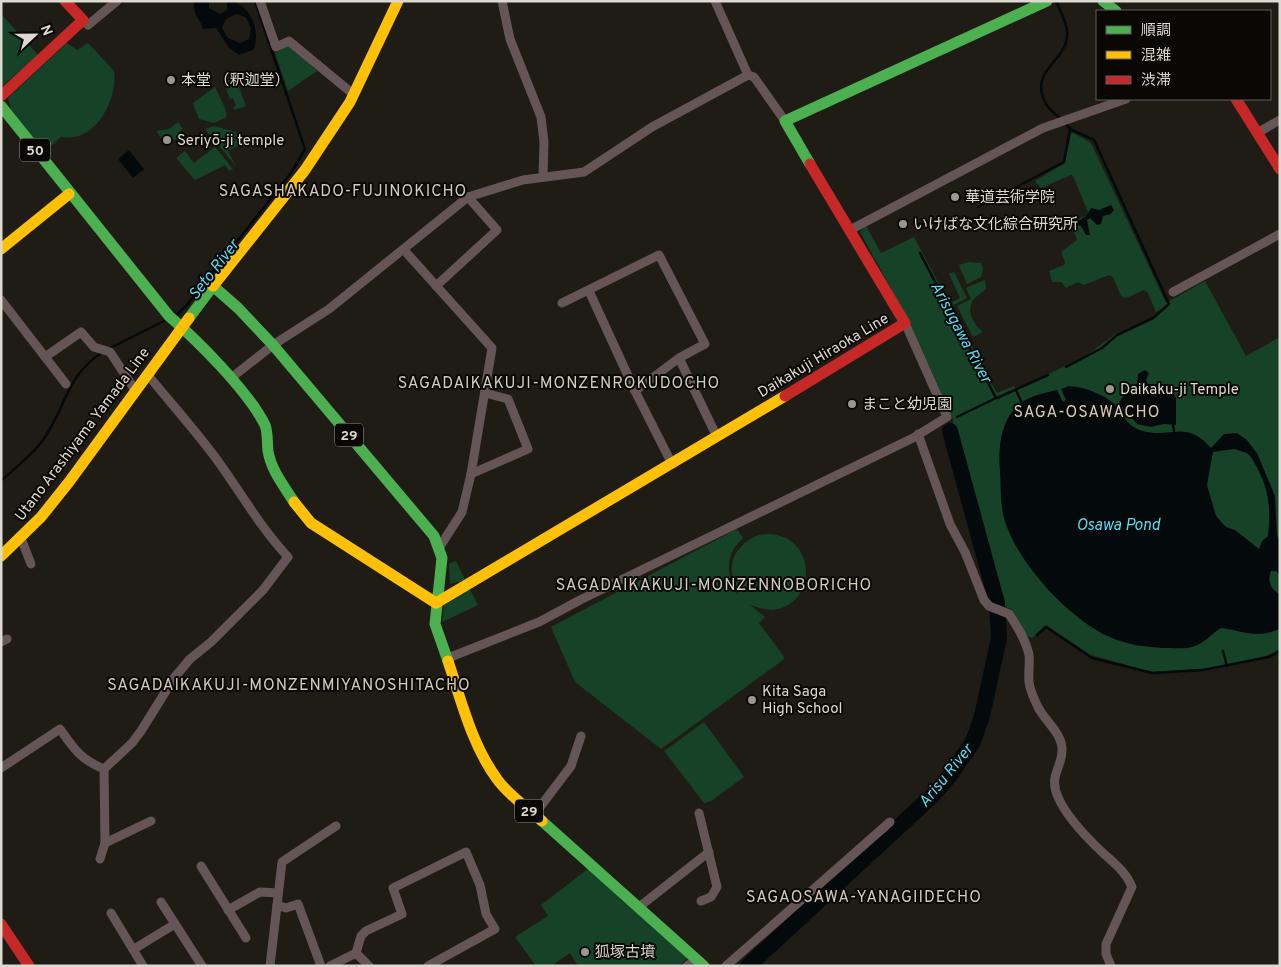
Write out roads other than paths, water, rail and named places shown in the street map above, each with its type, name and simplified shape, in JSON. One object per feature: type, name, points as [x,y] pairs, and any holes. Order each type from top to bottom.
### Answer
[{"type":"main road","points":[[1,96],[83,20],[66,1]]},
{"type":"main road","name":"Utano Arashiyama Yamada Line","points":[[1,556],[21,538],[69,482],[147,374],[175,322],[213,286],[305,170],[350,102],[398,1]]},
{"type":"main road","points":[[785,120],[1047,1]]},
{"type":"main road","points":[[1104,1],[1115,10]]},
{"type":"main road","points":[[1237,100],[1280,169]]},
{"type":"main road","name":"50","points":[[1,106],[69,194]]},
{"type":"main road","name":"Daikakuji Hiraoka Line","points":[[436,603],[672,464],[904,323],[785,120]]},
{"type":"main road","points":[[1,249],[69,194],[175,322],[231,378],[253,405],[266,427],[268,452],[273,469],[294,502],[312,524],[436,603]]},
{"type":"main road","name":"29","points":[[213,286],[238,308],[273,345],[427,526],[440,548],[441,568],[435,624],[468,719],[488,766],[498,781],[639,907],[696,963]]},
{"type":"main road","points":[[1,924],[5,936],[29,966]]},
{"type":"street","points":[[83,20],[88,25],[117,1]]},
{"type":"street","points":[[260,1],[276,47],[289,41],[353,94]]},
{"type":"street","points":[[502,1],[510,40],[541,117],[544,142],[543,176]]},
{"type":"street","points":[[715,1],[748,75]]},
{"type":"street","points":[[231,378],[273,345],[329,309],[468,197],[523,180],[584,172],[652,127],[748,75],[754,76],[785,120]]},
{"type":"street","points":[[850,230],[1043,128],[1123,100]]},
{"type":"street","points":[[1257,134],[1280,120]]},
{"type":"street","points":[[436,286],[497,230],[468,197]]},
{"type":"street","points":[[1173,292],[1280,234]]},
{"type":"street","points":[[404,250],[492,348],[471,474],[462,512],[440,548]]},
{"type":"street","points":[[562,303],[659,255],[705,344],[679,358],[635,391]]},
{"type":"street","points":[[589,291],[635,391],[672,464]]},
{"type":"street","points":[[1,300],[66,384]]},
{"type":"street","points":[[448,658],[539,622],[582,598],[918,434],[948,417],[904,323]]},
{"type":"street","points":[[45,357],[81,332],[94,347],[105,350],[135,390]]},
{"type":"street","points":[[679,358],[717,437]]},
{"type":"street","points":[[100,859],[104,842],[104,768],[132,743],[152,715],[174,678],[190,659],[211,642],[263,590],[288,556],[250,510],[216,458],[147,374]]},
{"type":"street","points":[[471,474],[528,449],[508,399],[485,393]]},
{"type":"street","points":[[918,434],[950,524],[965,552],[984,600],[1010,614],[1025,644],[1029,656],[1029,682],[1032,694],[1042,715],[1053,728],[1062,750],[1054,780],[1054,788],[1059,800],[1072,819],[1095,845],[1124,873],[1132,888],[1106,944],[1106,954],[1111,966]]},
{"type":"street","points":[[21,538],[31,564]]},
{"type":"street","points":[[1,768],[60,728],[73,749],[86,761],[104,768]]},
{"type":"street","points":[[534,815],[571,766],[581,736]]},
{"type":"street","points":[[699,813],[717,887],[711,897],[701,901]]},
{"type":"street","points":[[104,842],[151,821]]},
{"type":"street","points":[[726,966],[890,822]]},
{"type":"street","points":[[270,966],[282,862],[336,826]]},
{"type":"street","points":[[330,966],[356,953],[361,936],[366,931],[402,914],[393,888],[466,852],[480,885],[486,914],[495,929],[428,966]]},
{"type":"street","points":[[639,907],[709,852]]},
{"type":"street","points":[[200,866],[246,938]]},
{"type":"street","points":[[228,910],[260,892],[278,893]]},
{"type":"street","points":[[161,902],[202,966]]},
{"type":"street","points":[[277,905],[286,908],[298,904],[321,966]]},
{"type":"street","points":[[111,914],[143,966]]},
{"type":"street","points":[[134,949],[175,924]]},
{"type":"street","points":[[356,953],[368,966]]},
{"type":"water","points":[[194,1],[209,1],[209,8],[220,14],[227,10],[227,1],[235,2],[242,6],[248,12],[255,27],[256,35],[253,50],[239,55],[229,48],[216,28],[203,29],[195,13]],"holes":[[[236,14],[246,17],[251,29],[249,39],[240,43],[228,38],[222,28],[226,19]]]},
{"type":"water","points":[[129,150],[144,169],[133,178],[118,159]]},
{"type":"water","points":[[1111,205],[1114,210],[1111,214],[1103,216],[1101,224],[1097,225],[1090,218],[1087,220],[1090,235],[1086,235],[1081,226],[1074,224],[1086,216],[1091,208],[1099,210]]},
{"type":"water","points":[[1145,370],[1149,373],[1146,380],[1148,384],[1163,385],[1173,391],[1176,399],[1176,425],[1164,424],[1151,427],[1137,424],[1119,403],[1124,396],[1134,389],[1138,374]]},
{"type":"water","name":"Osawa Pond","points":[[1069,386],[1100,394],[1115,405],[1133,427],[1143,431],[1153,433],[1185,432],[1193,434],[1202,439],[1211,448],[1224,434],[1237,433],[1247,440],[1257,453],[1275,496],[1277,535],[1280,542],[1280,575],[1276,571],[1271,571],[1269,578],[1272,588],[1280,594],[1280,629],[1256,634],[1221,628],[1200,644],[1187,648],[1157,648],[1137,645],[1117,640],[1100,632],[1064,606],[1047,589],[1019,551],[1009,532],[1003,514],[999,464],[1000,447],[1006,422],[1019,404],[1029,398],[1057,390],[1063,402],[1066,400],[1061,389]],"holes":[[[1234,449],[1247,453],[1262,477],[1269,504],[1268,536],[1262,541],[1259,549],[1235,530],[1226,527],[1216,516],[1207,485],[1213,452]]]},
{"type":"waterway","name":"Seto River","points":[[175,316],[186,306],[291,173],[305,149],[255,1]]},
{"type":"waterway","name":"Arisugawa River","points":[[978,207],[1064,162],[1070,129],[1049,108],[1042,92],[1042,82],[1045,73],[1066,42],[1067,31],[1056,1]]},
{"type":"waterway","points":[[1066,367],[1102,348],[1117,335],[1153,318],[1169,304],[1094,140],[1070,129]]},
{"type":"waterway","name":"Arisugawa River","points":[[920,253],[996,398],[957,417]]},
{"type":"waterway","name":"Seto River","points":[[108,349],[166,320]]},
{"type":"waterway","name":"Seto River","points":[[1,481],[39,446],[51,428],[81,371],[103,352]]},
{"type":"waterway","points":[[997,398],[1048,375]]},
{"type":"waterway","points":[[1016,390],[1022,403]]},
{"type":"waterway","points":[[1121,414],[1124,411]]},
{"type":"waterway","points":[[1173,425],[1174,431]]},
{"type":"waterway","name":"Arisu River","points":[[748,966],[932,796],[948,778],[973,742],[982,716],[999,638],[997,603],[950,431]]},
{"type":"waterway","points":[[1037,635],[1046,627],[1092,658],[1152,673],[1203,670],[1269,657],[1280,651]]},
{"type":"waterway","points":[[1223,651],[1227,666]]},
{"type":"place","name":"本堂 （釈迦堂）","points":[[171,80]]},
{"type":"place","name":"Seriyō-ji temple","points":[[167,140]]},
{"type":"place","name":"華道芸術学院","points":[[955,197]]},
{"type":"place","name":"いけばな文化綜合研究所","points":[[903,224]]},
{"type":"place","name":"Daikaku-ji Temple","points":[[1110,389]]},
{"type":"place","name":"まこと幼児園","points":[[852,404]]},
{"type":"place","name":"Kita Saga High School","points":[[752,700]]},
{"type":"place","name":"狐塚古墳","points":[[585,952]]},
{"type":"district","name":"SAGASHAKADO-FUJINOKICHO","points":[[343,190]]},
{"type":"district","name":"SAGADAIKAKUJI-MONZENROKUDOCHO","points":[[559,382]]},
{"type":"district","name":"SAGA-OSAWACHO","points":[[1087,411]]},
{"type":"district","name":"SAGADAIKAKUJI-MONZENNOBORICHO","points":[[714,584]]},
{"type":"district","name":"SAGADAIKAKUJI-MONZENMIYANOSHITACHO","points":[[289,684]]},
{"type":"district","name":"SAGAOSAWA-YANAGIIDECHO","points":[[864,896]]}]
